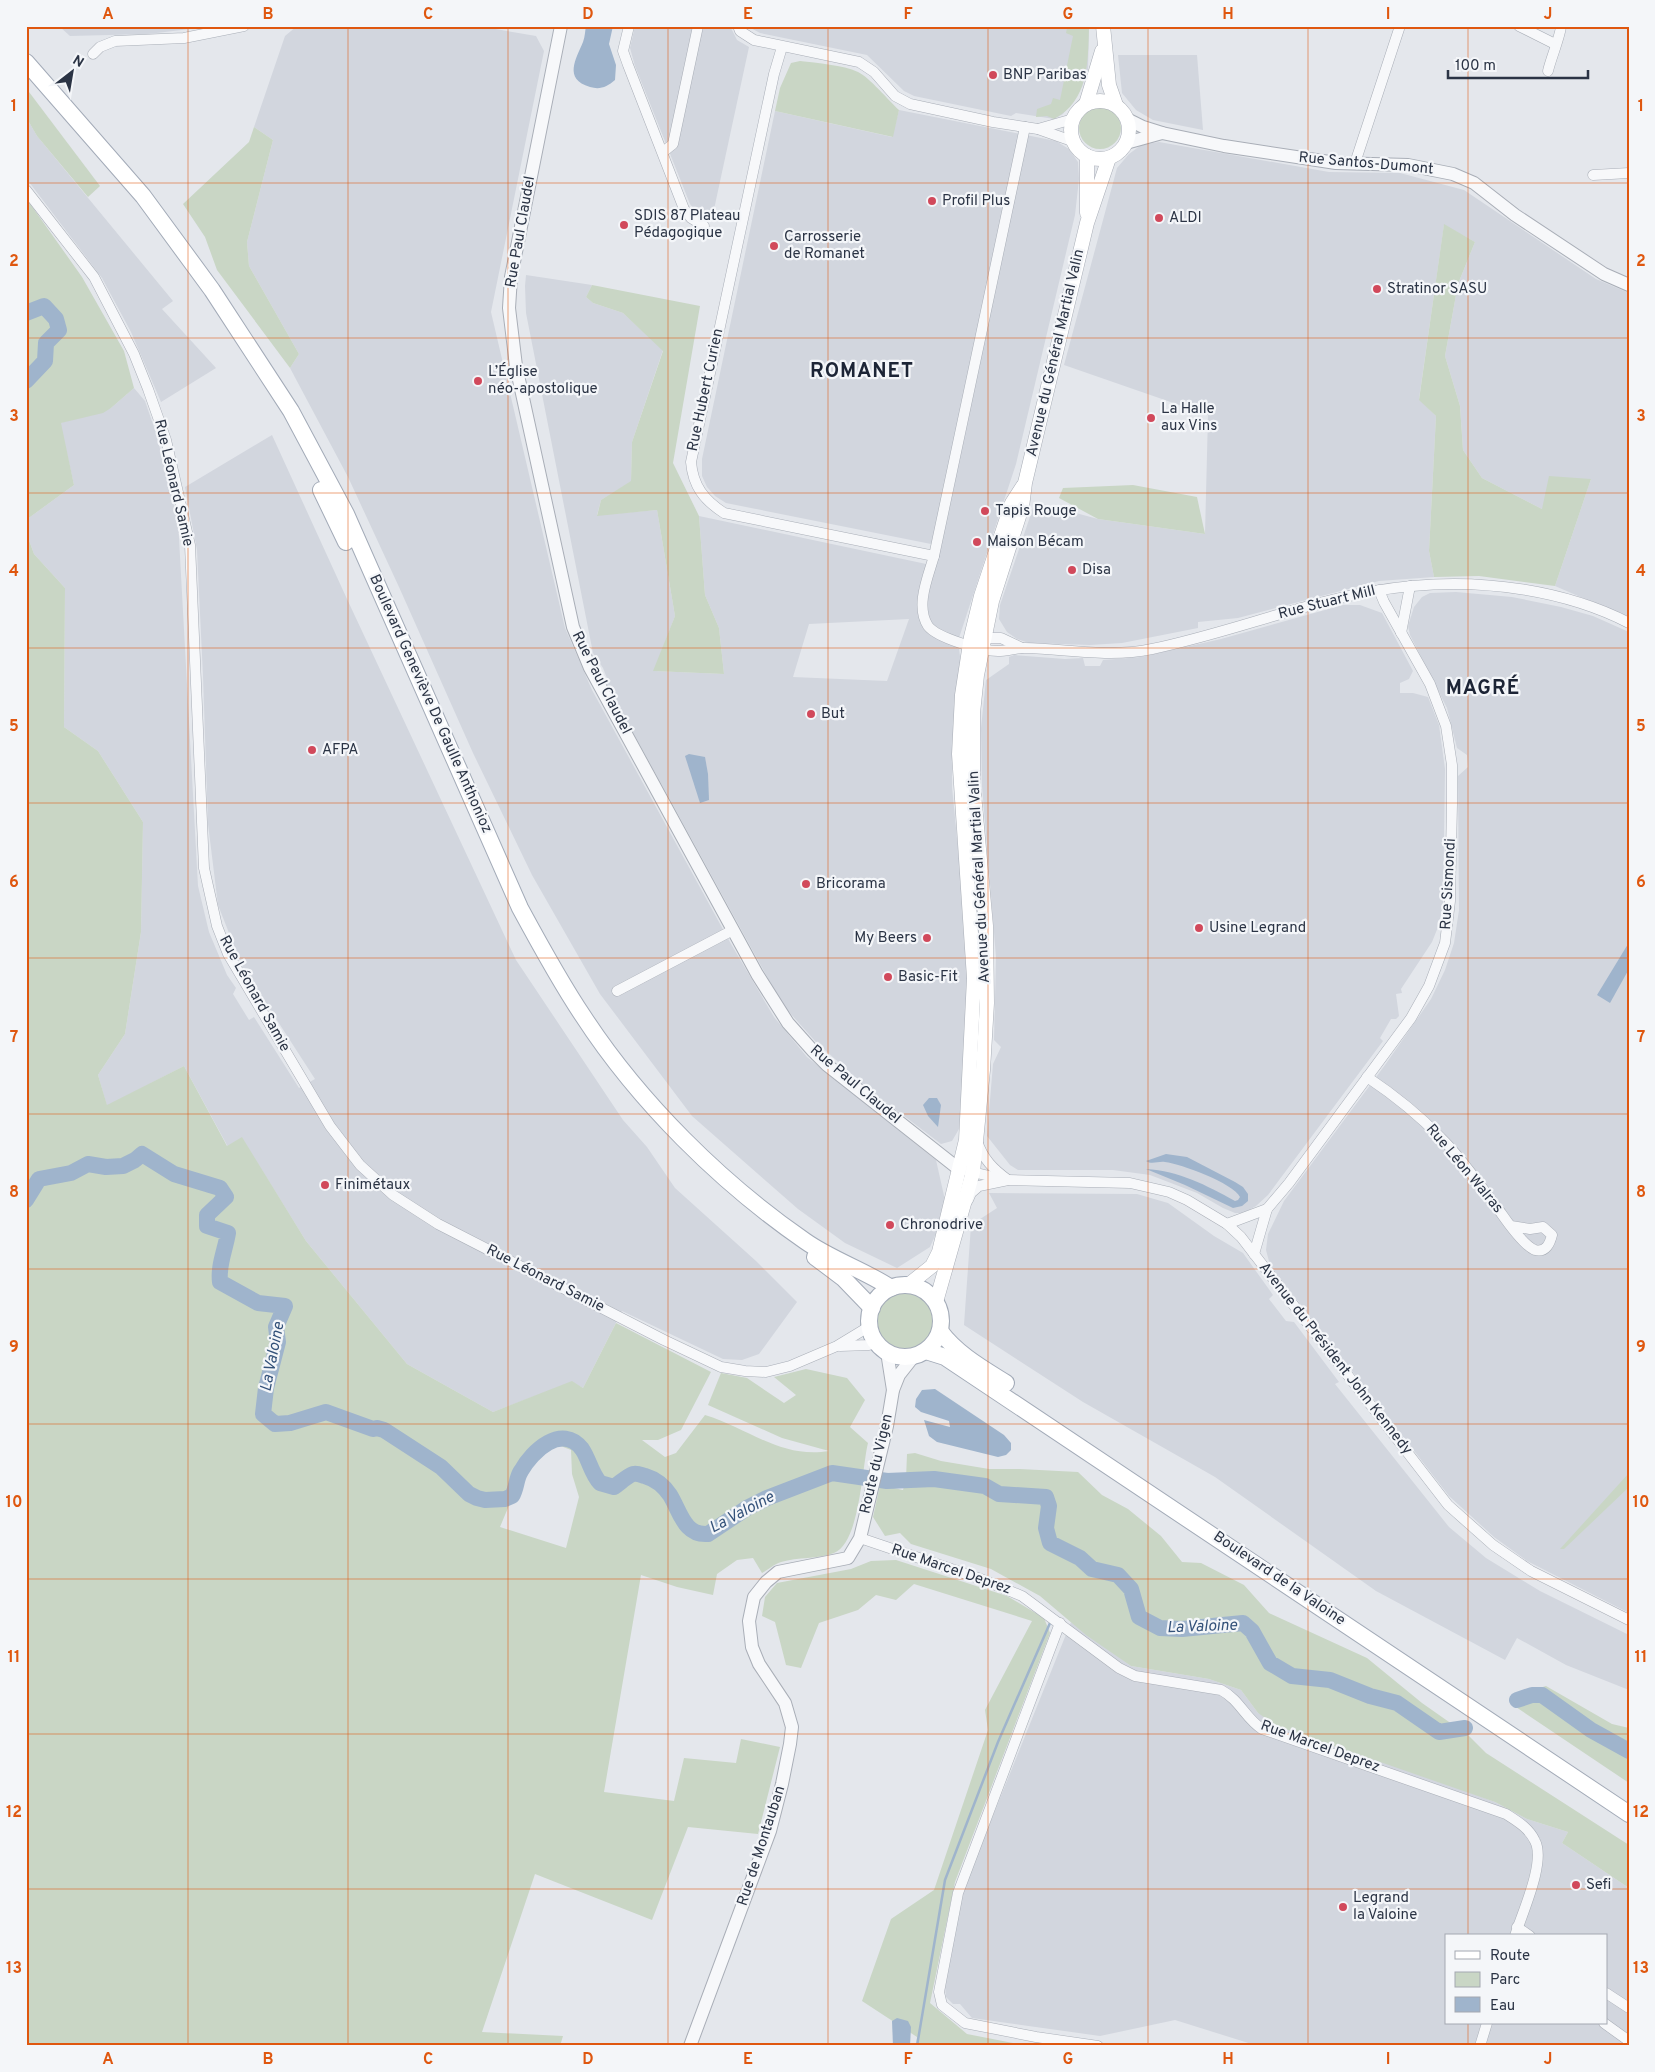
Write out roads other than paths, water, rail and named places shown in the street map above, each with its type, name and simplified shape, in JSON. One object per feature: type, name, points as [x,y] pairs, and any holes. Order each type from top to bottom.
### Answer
[{"type":"main road","points":[[1103,26],[1110,86],[1116,105],[1129,120],[1129,134],[1126,143],[1116,154],[1109,158],[1094,158],[1080,152],[1072,140],[1071,129],[1073,119],[1080,108],[1086,104],[1101,100],[1116,105]]},
{"type":"main road","points":[[1086,104],[1104,45]]},
{"type":"main road","name":"Boulevard Geneviève De Gaulle Anthonioz","points":[[26,62],[143,196],[212,290],[291,411],[346,514],[520,908],[541,948],[583,1017],[644,1096],[723,1175],[806,1242],[874,1277],[891,1288]]},
{"type":"main road","name":"Boulevard Geneviève De Gaulle Anthonioz","points":[[26,76],[134,201],[210,304],[283,417],[337,521],[513,912],[536,958],[586,1035],[616,1077],[658,1125],[697,1164],[753,1213],[843,1278],[872,1308]]},
{"type":"main road","name":"Avenue du Général Martial Valin","points":[[1086,156],[1087,223]]},
{"type":"main road","name":"Avenue du Général Martial Valin","points":[[936,1302],[962,1214],[968,1173],[966,1140],[974,978],[958,754],[962,694],[981,596],[1012,503],[1025,483],[1087,223],[1109,158]]},
{"type":"main road","name":"Avenue du Général Martial Valin","points":[[908,1286],[932,1266],[939,1252],[968,1173],[977,1140],[987,1003],[986,926],[973,782],[973,643]]},
{"type":"main road","points":[[908,1286],[922,1290],[936,1302],[941,1319],[940,1331],[934,1342],[920,1354],[897,1356],[881,1347],[870,1326],[872,1308],[879,1296],[891,1288],[908,1286]]},
{"type":"main road","name":"Boulevard de la Valoine","points":[[940,1331],[951,1345],[962,1354],[1629,1800]]},
{"type":"main road","name":"Boulevard de la Valoine","points":[[920,1354],[945,1357],[1629,1814]]},
{"type":"street","points":[[93,54],[100,48],[115,41],[184,38],[244,26]]},
{"type":"street","points":[[629,26],[624,51],[684,209],[692,218],[704,226]]},
{"type":"street","points":[[663,152],[673,144],[698,26]]},
{"type":"street","points":[[738,26],[740,31],[748,38],[782,47],[859,62],[874,72],[895,96],[910,104],[1038,129],[1072,140]]},
{"type":"street","points":[[1355,163],[1400,26]]},
{"type":"street","points":[[1519,26],[1555,44]]},
{"type":"street","points":[[1548,71],[1555,44],[1561,32],[1561,26]]},
{"type":"street","name":"Rue Paul Claudel","points":[[559,27],[511,277],[509,308],[516,366],[573,627],[590,668],[779,1011],[799,1036],[827,1065],[968,1173]]},
{"type":"street","name":"Rue Hubert Curien","points":[[782,47],[772,83],[693,452],[691,462],[692,476],[699,490],[710,503],[724,513],[934,556]]},
{"type":"street","points":[[1038,129],[1073,119]]},
{"type":"street","name":"Rue Santos-Dumont","points":[[1129,120],[1162,133],[1224,146],[1298,158],[1408,165],[1453,174],[1474,184],[1515,215],[1604,274],[1629,285]]},
{"type":"street","points":[[973,643],[944,636],[929,628],[922,604],[934,556],[1025,127]]},
{"type":"street","name":"Rue Santos-Dumont","points":[[1126,143],[1162,133]]},
{"type":"street","points":[[1593,175],[1629,173]]},
{"type":"street","name":"Rue Léonard Samie","points":[[26,190],[94,277],[134,354],[166,440],[190,545],[204,868],[217,926],[228,954],[330,1126],[360,1165],[378,1182],[393,1195],[438,1224],[664,1340],[721,1366],[745,1371],[766,1372],[790,1366],[837,1346]]},
{"type":"street","name":"Rue Stuart Mill","points":[[973,643],[1001,638],[1023,648],[1093,653],[1151,649],[1379,590],[1410,586],[1472,584],[1522,589],[1566,599],[1629,623]]},
{"type":"street","points":[[1401,633],[1410,586]]},
{"type":"street","name":"Rue Sismondi","points":[[1254,1254],[1267,1209],[1289,1183],[1411,1018],[1429,986],[1445,943],[1450,902],[1452,797],[1452,765],[1446,726],[1430,684],[1379,590]]},
{"type":"street","points":[[617,991],[733,930]]},
{"type":"street","name":"Rue Léon Walras","points":[[1366,1077],[1404,1103],[1443,1139],[1511,1226]]},
{"type":"street","points":[[977,1140],[981,1153],[990,1166],[1008,1180]]},
{"type":"street","name":"Avenue du Président John Kennedy","points":[[968,1173],[1008,1180],[1130,1183],[1169,1192],[1204,1209],[1227,1224],[1241,1237],[1448,1504],[1493,1546],[1531,1571],[1629,1620]]},
{"type":"street","name":"Avenue du Président John Kennedy","points":[[968,1173],[990,1183]]},
{"type":"street","name":"Avenue du Président John Kennedy","points":[[962,1214],[971,1193],[979,1186],[1008,1180]]},
{"type":"street","name":"Rue Sismondi","points":[[1227,1224],[1267,1209]]},
{"type":"street","points":[[837,1346],[870,1326]]},
{"type":"street","points":[[837,1346],[869,1345],[881,1347]]},
{"type":"street","name":"Route du Vigen","points":[[881,1347],[893,1390]]},
{"type":"street","name":"Route du Vigen","points":[[860,1538],[893,1390],[900,1375],[920,1354]]},
{"type":"street","name":"Rue Marcel Deprez","points":[[860,1538],[981,1579],[1022,1596],[1119,1668],[1135,1676],[1221,1690],[1232,1696],[1248,1718],[1262,1729],[1506,1814],[1523,1825],[1535,1841],[1538,1854],[1536,1869],[1516,1931]]},
{"type":"street","name":"Rue de Montauban","points":[[690,2046],[770,1831],[790,1744],[792,1727],[785,1703],[759,1664],[752,1646],[750,1621],[754,1597],[766,1582],[778,1572],[848,1558],[860,1538]]},
{"type":"street","points":[[1060,1623],[958,1893],[939,1992],[942,2004],[965,2023],[1098,2046]]},
{"type":"street","points":[[1608,1994],[1629,2008]]},
{"type":"street","points":[[1480,2046],[1487,2024]]},
{"type":"street","points":[[1605,2024],[1629,2041]]},
{"type":"water","points":[[586,26],[613,26],[609,44],[616,65],[615,80],[603,87],[590,87],[577,79],[574,74],[575,62],[584,40]]},
{"type":"water","points":[[689,754],[705,757],[709,800],[700,803],[685,756]]},
{"type":"water","points":[[1628,944],[1629,969],[1610,1003],[1597,995]]},
{"type":"water","points":[[929,1098],[937,1098],[941,1105],[938,1127],[928,1116],[923,1105]]},
{"type":"water","points":[[1166,1154],[1187,1157],[1235,1182],[1243,1187],[1248,1194],[1248,1201],[1242,1206],[1233,1208],[1146,1169],[1181,1176],[1203,1184],[1235,1201],[1240,1197],[1228,1186],[1194,1170],[1165,1162],[1151,1163],[1146,1161]]},
{"type":"water","points":[[935,1389],[1004,1435],[1011,1443],[1011,1450],[1006,1455],[998,1457],[937,1442],[929,1436],[924,1420],[950,1427],[949,1421],[921,1412],[915,1407],[916,1399],[922,1390]]},
{"type":"water","points":[[897,2018],[908,2021],[911,2027],[910,2046],[893,2046],[892,2021]]},
{"type":"waterway","name":"La Valoine","points":[[26,313],[44,306],[56,319],[59,330],[46,343],[45,361],[26,381]]},
{"type":"waterway","name":"La Valoine","points":[[26,1200],[39,1179],[71,1173],[88,1164],[106,1167],[123,1166],[142,1154],[174,1174],[220,1188],[226,1197],[207,1215],[207,1226],[228,1233],[221,1264],[220,1282],[258,1303],[285,1306],[276,1327],[278,1342],[266,1388],[263,1414],[275,1424],[290,1423],[326,1412],[373,1429],[384,1430],[441,1467],[469,1494],[485,1500],[505,1499],[512,1496],[519,1474],[532,1455],[548,1443],[557,1439],[566,1439],[574,1442],[582,1449],[594,1475],[600,1483],[614,1487],[633,1474],[649,1477],[659,1483],[670,1495],[688,1527],[700,1534],[708,1534],[747,1508],[767,1498],[832,1473],[887,1481],[934,1479],[985,1486],[999,1494],[1046,1497],[1049,1506],[1046,1528],[1050,1543],[1080,1558],[1092,1569],[1118,1575],[1131,1589],[1139,1617],[1160,1628],[1182,1629],[1243,1623],[1252,1631],[1270,1663],[1292,1676],[1330,1680],[1370,1696],[1397,1703],[1439,1732],[1465,1728]]},
{"type":"waterway","points":[[917,2046],[945,1880],[998,1742],[1050,1623]]},
{"type":"waterway","name":"La Valoine","points":[[1517,1700],[1532,1695],[1542,1695],[1591,1730],[1629,1751]]},
{"type":"place","name":"BNP Paribas","points":[[993,75]]},
{"type":"place","name":"Profil Plus","points":[[932,201]]},
{"type":"place","name":"ALDI","points":[[1159,218]]},
{"type":"place","name":"SDIS 87 Plateau Pédagogique","points":[[624,225]]},
{"type":"place","name":"Carrosserie de Romanet","points":[[774,246]]},
{"type":"place","name":"Stratinor SASU","points":[[1377,289]]},
{"type":"place","name":"L’Église néo-apostolique","points":[[478,381]]},
{"type":"place","name":"La Halle aux Vins","points":[[1151,418]]},
{"type":"place","name":"Tapis Rouge","points":[[985,511]]},
{"type":"place","name":"Maison Bécam","points":[[977,542]]},
{"type":"place","name":"Disa","points":[[1072,570]]},
{"type":"place","name":"But","points":[[811,714]]},
{"type":"place","name":"AFPA","points":[[312,750]]},
{"type":"place","name":"Bricorama","points":[[806,884]]},
{"type":"place","name":"Usine Legrand","points":[[1199,928]]},
{"type":"place","name":"My Beers","points":[[927,938]]},
{"type":"place","name":"Basic-Fit","points":[[888,977]]},
{"type":"place","name":"Finimétaux","points":[[325,1185]]},
{"type":"place","name":"Chronodrive","points":[[890,1225]]},
{"type":"place","name":"Sefi","points":[[1576,1885]]},
{"type":"place","name":"Legrand la Valoine","points":[[1343,1907]]},
{"type":"district","name":"ROMANET","points":[[862,372]]},
{"type":"district","name":"MAGRÉ","points":[[1483,689]]}]
